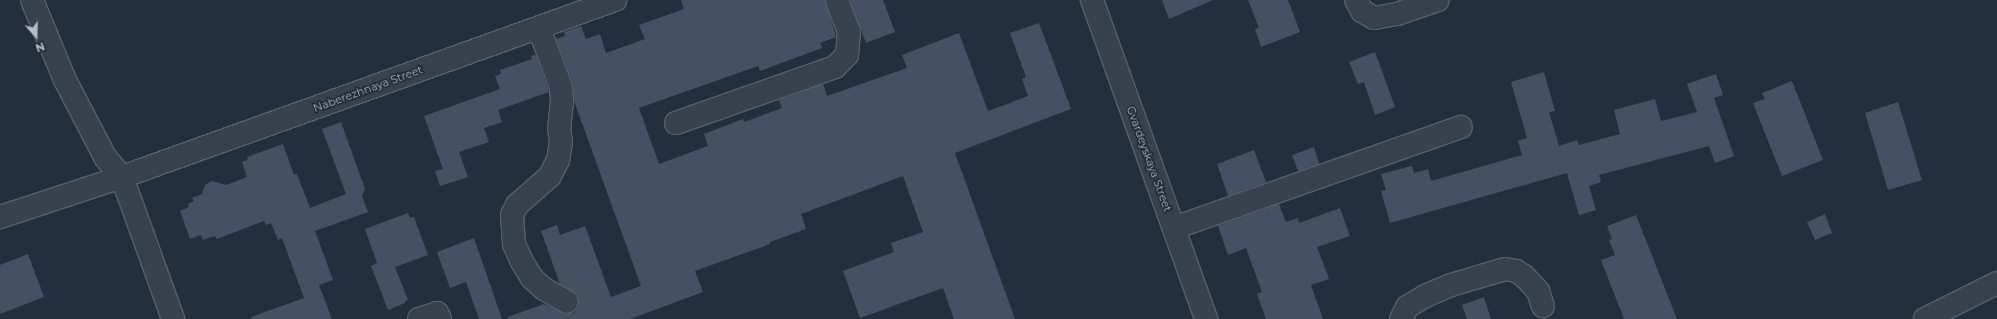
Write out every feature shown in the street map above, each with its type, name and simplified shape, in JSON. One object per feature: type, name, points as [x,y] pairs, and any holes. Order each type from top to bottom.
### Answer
[{"type":"street","points":[[32,0],[65,80],[105,157],[122,177],[173,319]]},
{"type":"street","name":"Naberezhnaya Street","points":[[0,217],[122,177],[615,0]]},
{"type":"street","points":[[676,123],[835,67],[847,55],[849,32],[836,0]]},
{"type":"street","name":"Gvardeyskaya Street","points":[[1092,0],[1206,319]]},
{"type":"street","points":[[1356,0],[1362,11],[1374,18],[1398,14],[1438,0]]},
{"type":"street","points":[[540,28],[561,86],[559,128],[561,142],[558,160],[550,176],[517,205],[512,215],[512,229],[514,244],[532,278],[544,289],[567,302]]},
{"type":"street","points":[[1174,228],[1461,127]]},
{"type":"street","points":[[1401,319],[1407,307],[1425,296],[1452,285],[1505,269],[1516,271],[1524,276],[1538,291],[1543,306]]},
{"type":"street","points":[[1925,319],[1997,283]]},
{"type":"building","points":[[681,0],[825,0],[836,37],[820,43],[822,48],[760,71],[758,66],[639,108],[659,164],[708,146],[704,134],[743,119],[744,122],[782,108],[779,100],[823,84],[827,96],[907,68],[902,55],[959,33],[988,111],[1028,96],[1022,79],[1026,77],[1010,33],[1039,23],[1071,109],[955,153],[1015,319],[954,319],[943,288],[860,318],[843,271],[894,252],[891,243],[923,232],[903,176],[801,214],[806,229],[770,242],[770,244],[695,271],[703,292],[630,319],[508,319],[508,317],[544,304],[567,314],[574,313],[578,308],[578,295],[560,284],[541,231],[557,225],[560,235],[585,226],[611,297],[641,286],[574,101],[573,83],[556,39],[565,36],[564,32],[581,26],[586,39],[600,34],[606,53],[645,39],[639,25],[684,9]]},
{"type":"building","points":[[850,0],[883,0],[895,32],[866,43]]},
{"type":"building","points":[[1162,0],[1213,0],[1169,19]]},
{"type":"building","points":[[1248,0],[1288,0],[1300,32],[1261,47],[1255,29],[1259,28]]},
{"type":"building","points":[[1375,52],[1395,107],[1375,115],[1364,82],[1358,84],[1349,62]]},
{"type":"building","points":[[536,55],[549,92],[498,110],[502,122],[484,128],[489,142],[459,152],[468,177],[440,186],[435,171],[443,169],[424,116],[500,89],[495,76],[501,74],[500,70],[532,59],[531,56]]},
{"type":"building","points":[[1544,72],[1555,111],[1549,112],[1559,146],[1577,140],[1579,145],[1620,134],[1614,110],[1655,99],[1661,121],[1697,112],[1687,84],[1716,74],[1723,95],[1714,98],[1734,156],[1715,163],[1709,146],[1599,175],[1601,182],[1589,186],[1596,210],[1579,215],[1567,173],[1390,223],[1381,191],[1386,190],[1381,174],[1412,166],[1414,173],[1428,169],[1431,181],[1522,155],[1518,141],[1527,138],[1511,82]]},
{"type":"building","points":[[1792,81],[1823,160],[1782,176],[1753,103],[1765,99],[1762,93]]},
{"type":"building","points":[[1898,102],[1922,180],[1888,190],[1865,113]]},
{"type":"building","points":[[341,122],[365,189],[362,196],[368,212],[315,231],[333,280],[319,285],[332,319],[252,319],[251,317],[304,298],[282,238],[278,240],[271,223],[266,225],[264,221],[217,239],[215,236],[203,240],[201,235],[190,239],[180,211],[189,207],[188,204],[194,201],[192,198],[202,194],[205,185],[212,181],[226,185],[247,177],[242,162],[248,160],[247,157],[283,144],[294,175],[297,174],[310,208],[346,194],[322,129]]},
{"type":"building","points":[[1314,147],[1319,164],[1298,171],[1292,155]]},
{"type":"building","points":[[1254,150],[1266,182],[1228,196],[1217,164]]},
{"type":"building","points":[[1279,204],[1286,222],[1298,218],[1299,223],[1340,208],[1350,236],[1317,247],[1329,279],[1311,285],[1323,319],[1266,319],[1257,294],[1262,292],[1246,248],[1228,255],[1218,226]]},
{"type":"building","points":[[408,213],[410,218],[414,217],[428,255],[395,267],[408,300],[405,301],[405,303],[388,310],[371,266],[377,263],[365,229]]},
{"type":"building","points":[[1825,214],[1832,233],[1815,240],[1807,222]]},
{"type":"building","points":[[1636,215],[1677,319],[1624,319],[1601,260],[1615,255],[1609,240],[1612,239],[1607,226]]},
{"type":"building","points":[[474,238],[502,319],[479,319],[466,282],[450,288],[437,252]]},
{"type":"building","points":[[28,254],[44,297],[0,314],[0,265]]},
{"type":"building","points":[[1484,297],[1491,319],[1467,319],[1462,305]]}]
